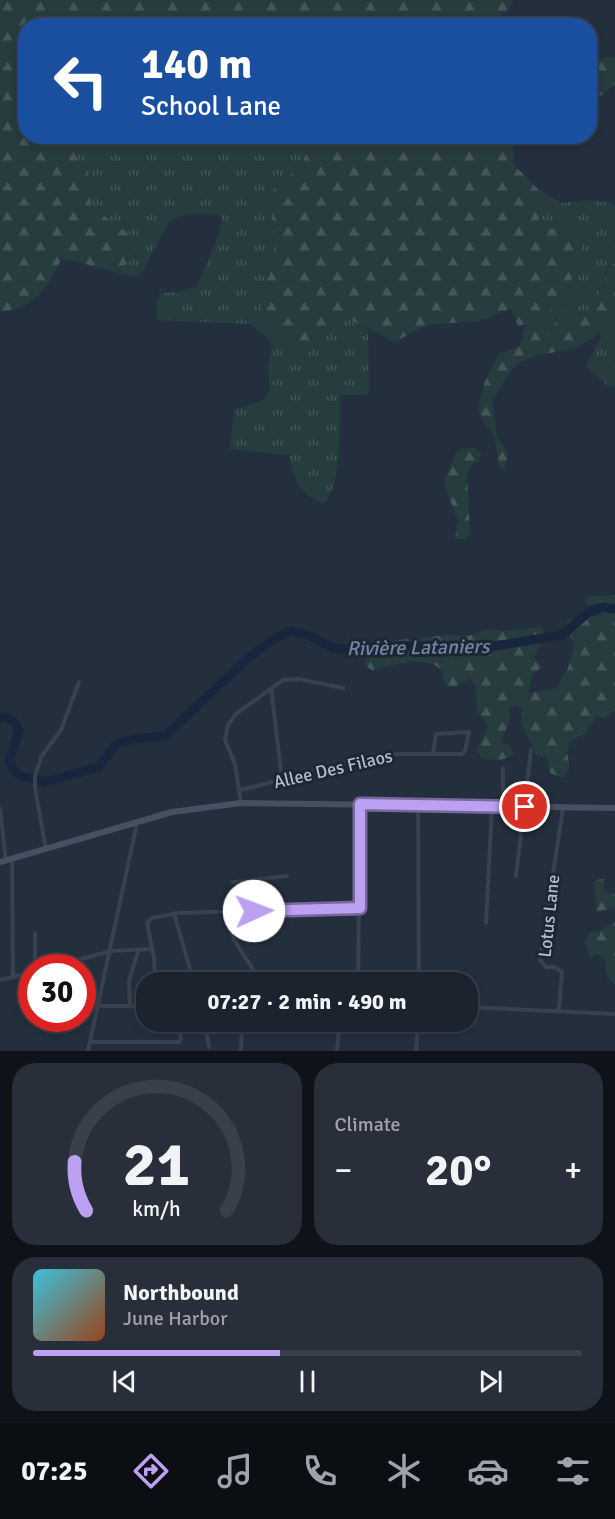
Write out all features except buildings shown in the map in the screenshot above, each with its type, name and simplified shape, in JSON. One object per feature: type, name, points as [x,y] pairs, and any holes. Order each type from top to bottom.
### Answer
[{"type":"main road","points":[[6,861],[172,812],[242,803],[615,808]]},
{"type":"street","points":[[242,803],[241,790],[225,732],[237,714],[283,680],[298,679],[344,688]]},
{"type":"street","points":[[46,850],[34,788],[35,776],[41,757],[61,730],[79,682]]},
{"type":"street","points":[[271,687],[282,779]]},
{"type":"street","name":"Allee Des Filaos","points":[[241,790],[381,754],[433,754],[462,754],[470,734],[467,731],[436,734],[433,738],[433,754]]},
{"type":"street","points":[[516,876],[531,750]]},
{"type":"street","points":[[503,768],[503,807]]},
{"type":"street","points":[[358,972],[360,804]]},
{"type":"street","points":[[418,804],[419,972]]},
{"type":"street","points":[[486,923],[492,806]]},
{"type":"street","name":"Lotus Lane","points":[[559,1009],[562,972],[554,967],[546,967],[540,960],[563,808]]},
{"type":"street","points":[[0,809],[14,976]]},
{"type":"street","points":[[136,1006],[96,1006],[111,951],[137,822]]},
{"type":"street","points":[[232,882],[287,876]]},
{"type":"street","points":[[253,880],[254,911]]},
{"type":"street","points":[[154,972],[148,920],[176,913],[192,912],[360,908]]},
{"type":"street","points":[[230,912],[229,924],[233,940],[253,972]]},
{"type":"street","points":[[176,913],[191,972]]},
{"type":"street","points":[[35,954],[36,933]]},
{"type":"street","points":[[130,1006],[129,980],[140,949]]},
{"type":"street","points":[[96,955],[111,951],[151,949]]},
{"type":"street","points":[[0,980],[18,975]]},
{"type":"street","points":[[478,1007],[559,1009],[615,1014]]},
{"type":"street","points":[[88,1051],[92,1032]]},
{"type":"street","points":[[90,1042],[179,1042],[180,1032]]},
{"type":"street","points":[[207,1032],[209,1047]]},
{"type":"street","points":[[241,1051],[242,1032]]},
{"type":"street","points":[[337,1051],[339,1032]]},
{"type":"street","points":[[416,1051],[417,1032]]},
{"type":"green space","points":[[0,0],[513,0],[506,11],[495,18],[18,18],[18,144],[67,144],[88,170],[91,207],[134,237],[136,257],[116,272],[62,258],[39,295],[23,306],[0,312]]},
{"type":"green space","points":[[615,57],[615,84],[597,98],[597,58]]},
{"type":"green space","points":[[67,144],[309,144],[302,162],[271,192],[274,249],[261,306],[298,347],[347,318],[368,329],[368,395],[340,395],[337,468],[330,495],[324,503],[309,495],[299,485],[289,455],[230,449],[234,409],[263,401],[270,389],[268,365],[272,347],[268,338],[249,324],[157,320],[157,301],[160,293],[178,292],[197,286],[219,234],[222,217],[196,213],[170,220],[141,274],[133,277],[116,272],[136,257],[134,237],[91,207],[88,170]]},
{"type":"green space","points":[[309,144],[515,144],[513,164],[538,189],[539,228],[575,230],[583,245],[571,280],[579,295],[562,300],[541,317],[546,325],[546,337],[554,326],[557,312],[566,310],[584,314],[599,294],[604,283],[605,271],[612,263],[615,264],[615,317],[600,333],[576,348],[535,356],[518,363],[492,401],[497,437],[508,454],[504,471],[500,469],[494,436],[483,422],[478,408],[485,381],[498,355],[520,346],[526,324],[518,326],[511,309],[478,321],[427,325],[394,342],[347,318],[298,348],[270,328],[261,306],[274,249],[271,192],[302,162]]},
{"type":"green space","points":[[538,189],[561,203],[589,200],[612,203],[615,207],[615,264],[611,263],[605,270],[599,294],[584,314],[566,310],[555,317],[554,326],[546,338],[541,317],[562,300],[583,245],[575,230],[539,229]]},
{"type":"green space","points":[[615,317],[615,387],[607,386],[587,364],[601,338],[600,333]]},
{"type":"green space","points":[[465,448],[474,448],[481,453],[479,461],[472,465],[467,473],[470,534],[464,539],[455,539],[458,521],[445,487],[445,478],[456,453]]},
{"type":"green space","points":[[615,595],[615,710],[604,718],[596,716],[586,733],[570,741],[567,753],[570,767],[563,778],[550,773],[548,759],[536,754],[521,723],[523,710],[517,705],[508,708],[511,717],[501,742],[510,746],[514,754],[498,760],[481,758],[477,750],[488,726],[477,711],[476,685],[470,678],[455,687],[446,686],[441,669],[425,662],[408,662],[372,670],[365,666],[365,657],[390,641],[447,635],[468,636],[490,629],[503,631],[541,627],[545,635],[534,657],[542,667],[532,675],[528,693],[556,689],[568,668],[575,643],[565,628],[568,620],[600,615],[612,606],[592,607],[587,603],[587,596]]},
{"type":"green space","points":[[604,879],[604,891],[615,894],[615,908],[596,912],[595,880]]},
{"type":"green space","points":[[615,921],[615,984],[607,977],[605,959],[598,954],[590,957],[585,940],[590,932],[599,932]]},
{"type":"waterway","name":"Rivière Lataniers","points":[[0,718],[6,717],[14,722],[19,731],[9,761],[14,770],[21,776],[44,782],[99,767],[116,744],[133,739],[165,736],[248,658],[273,639],[291,631],[310,636],[333,648],[359,651],[380,646],[495,646],[562,635],[590,611],[603,607],[615,609]]},
{"type":"route","points":[[254,911],[360,908],[360,804],[525,807]]}]
